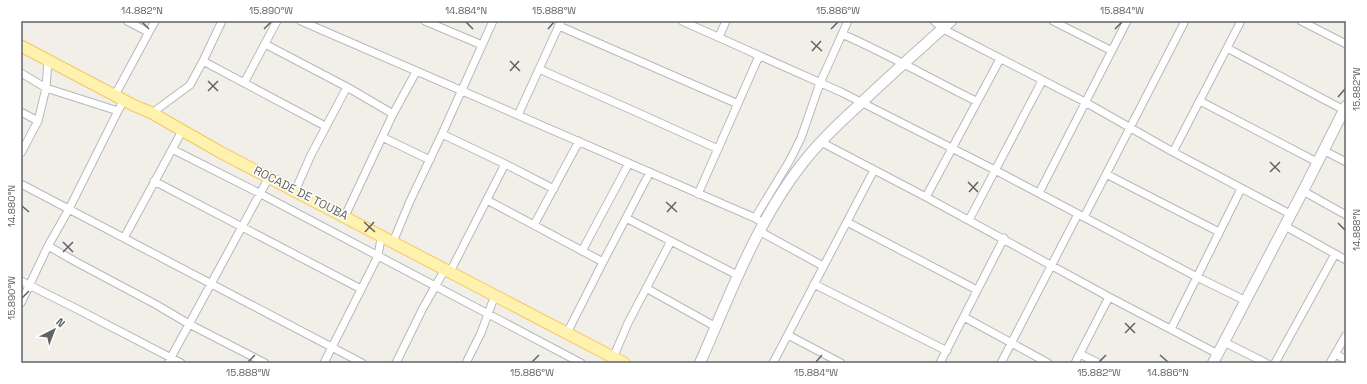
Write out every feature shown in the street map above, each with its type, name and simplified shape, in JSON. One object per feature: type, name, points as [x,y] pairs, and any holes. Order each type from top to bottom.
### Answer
[{"type":"main road","points":[[700,363],[739,276],[759,224],[793,176],[821,142],[861,103],[951,21]]},
{"type":"main road","name":"ROCADE DE TOUBA","points":[[21,46],[120,98],[152,113],[182,131],[568,333],[618,361]]},
{"type":"main road","points":[[1215,358],[1285,226],[1345,108]]},
{"type":"street","points":[[127,21],[148,32]]},
{"type":"street","points":[[21,303],[48,246],[69,210],[118,111],[120,98],[148,32],[155,21]]},
{"type":"street","points":[[152,113],[190,85],[222,21]]},
{"type":"street","points":[[244,83],[277,21]]},
{"type":"street","points":[[304,21],[416,72],[579,141],[698,194],[759,224],[823,266]]},
{"type":"street","points":[[425,21],[482,45]]},
{"type":"street","points":[[324,363],[378,256],[380,244],[388,239],[410,201],[462,92],[493,21]]},
{"type":"street","points":[[682,21],[861,103],[952,148],[1197,278],[1246,301]]},
{"type":"street","points":[[718,37],[726,21]]},
{"type":"street","points":[[759,224],[801,138],[820,84],[848,21]]},
{"type":"street","points":[[934,21],[943,28],[1000,59],[1085,102],[1129,128],[1290,214]]},
{"type":"street","points":[[1053,21],[1112,51]]},
{"type":"street","points":[[1039,193],[1127,21]]},
{"type":"street","points":[[1001,363],[1052,265],[1106,174],[1185,21]]},
{"type":"street","points":[[1173,152],[1240,21]]},
{"type":"street","points":[[1301,21],[1346,44]]},
{"type":"street","points":[[518,115],[560,23],[738,104]]},
{"type":"street","points":[[842,34],[888,55],[976,101]]},
{"type":"street","points":[[265,44],[347,87],[393,114]]},
{"type":"street","points":[[1227,48],[1345,108]]},
{"type":"street","points":[[698,194],[759,56]]},
{"type":"street","points":[[926,197],[976,101],[1000,59]]},
{"type":"street","points":[[21,153],[38,121],[46,88],[48,60]]},
{"type":"street","points":[[203,61],[325,126]]},
{"type":"street","points":[[539,69],[718,149]]},
{"type":"street","points":[[345,216],[393,114],[416,72]]},
{"type":"street","points":[[21,73],[46,88],[118,111]]},
{"type":"street","points":[[969,220],[1042,81]]},
{"type":"street","points":[[295,190],[325,126],[347,87]]},
{"type":"street","points":[[1200,101],[1317,162]]},
{"type":"street","points":[[21,112],[38,121]]},
{"type":"street","points":[[124,238],[182,131]]},
{"type":"street","points":[[442,134],[554,189]]},
{"type":"street","points":[[382,137],[430,160]]},
{"type":"street","points":[[534,225],[579,141]]},
{"type":"street","points":[[821,142],[1004,238],[1109,297],[1171,329],[1215,358]]},
{"type":"street","points":[[172,149],[259,193],[581,363]]},
{"type":"street","points":[[1323,150],[1346,162]]},
{"type":"street","points":[[582,251],[629,163]]},
{"type":"street","points":[[396,363],[435,287],[448,270],[505,164]]},
{"type":"street","points":[[773,363],[874,170]]},
{"type":"street","points":[[568,333],[650,172]]},
{"type":"street","points":[[1106,174],[1219,232]]},
{"type":"street","points":[[170,360],[269,177]]},
{"type":"street","points":[[154,181],[361,289]]},
{"type":"street","points":[[21,184],[362,363]]},
{"type":"street","points":[[1171,329],[1241,189]]},
{"type":"street","points":[[1303,191],[1346,215]]},
{"type":"street","points":[[487,200],[603,262]]},
{"type":"street","points":[[626,218],[739,276]]},
{"type":"street","points":[[847,222],[977,290]]},
{"type":"street","points":[[1285,226],[1346,260]]},
{"type":"street","points":[[940,363],[1004,238]]},
{"type":"street","points":[[618,361],[628,323],[671,241]]},
{"type":"street","points":[[48,246],[78,264],[155,304],[189,324],[265,363]]},
{"type":"street","points":[[1275,363],[1335,254]]},
{"type":"street","points":[[21,281],[75,308],[170,360],[181,363]]},
{"type":"street","points":[[814,284],[946,351]]},
{"type":"street","points":[[646,288],[716,327]]},
{"type":"street","points":[[466,363],[488,314],[494,295]]},
{"type":"street","points":[[1075,363],[1109,297]]},
{"type":"street","points":[[964,317],[1048,363]]},
{"type":"street","points":[[788,335],[841,363]]},
{"type":"street","points":[[1330,363],[1346,335]]},
{"type":"street","points":[[1224,342],[1266,363]]},
{"type":"street","points":[[1080,354],[1098,363]]},
{"type":"street","points":[[1336,354],[1346,360]]}]
